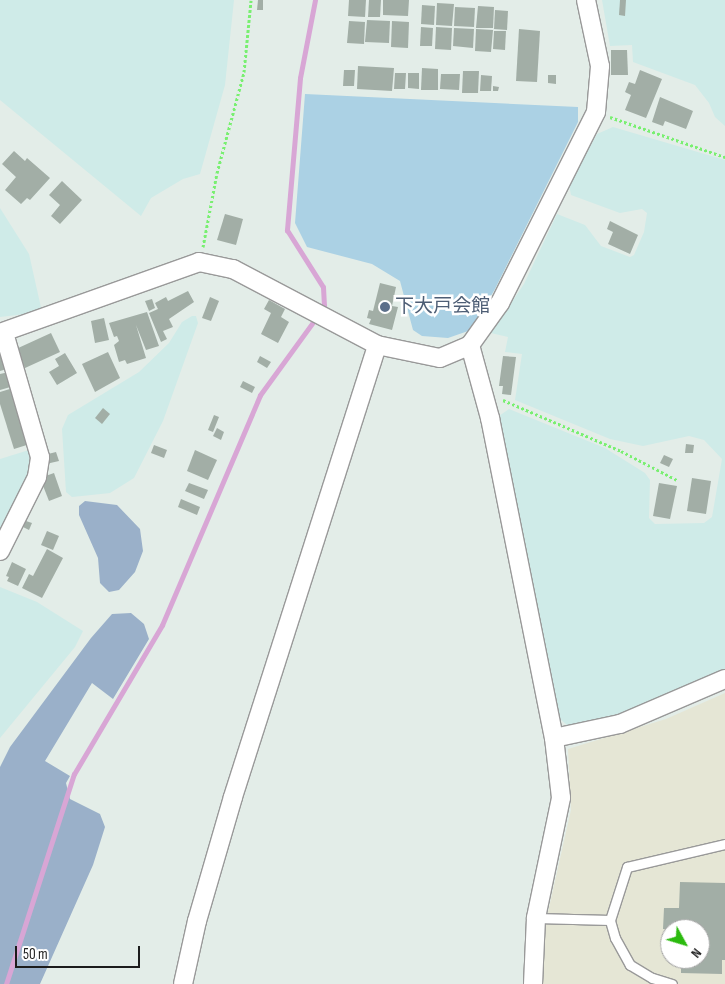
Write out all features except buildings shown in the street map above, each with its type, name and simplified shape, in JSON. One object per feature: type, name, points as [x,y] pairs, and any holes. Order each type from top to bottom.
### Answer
[{"type":"street","points":[[0,551],[37,477],[40,457],[2,333],[199,262],[233,269],[377,345],[440,358],[470,345],[500,303],[596,112],[600,66],[586,0]]},
{"type":"street","points":[[183,984],[197,921],[233,797],[377,345]]},
{"type":"street","points":[[470,345],[483,391],[554,738],[562,798],[536,918],[533,984]]},
{"type":"street","points":[[554,738],[620,724],[725,679]]},
{"type":"lane","points":[[672,984],[652,978],[630,965],[616,938],[610,920],[626,867],[725,844]]},
{"type":"lane","points":[[536,918],[610,920]]},
{"type":"path","points":[[199,262],[217,173],[244,72],[251,0]]},
{"type":"path","points":[[596,112],[725,157]]},
{"type":"path","points":[[483,391],[621,451],[677,480]]},
{"type":"shaded area","points":[[0,0],[234,0],[225,85],[200,174],[183,179],[151,198],[141,216],[0,100]]},
{"type":"shaded area","points":[[602,0],[725,0],[725,126],[715,117],[709,103],[695,85],[633,62],[632,45],[610,46]]},
{"type":"shaded area","points":[[305,94],[578,107],[578,122],[495,289],[471,330],[448,338],[422,336],[413,330],[400,281],[372,264],[307,247],[295,223]]},
{"type":"shaded area","points":[[613,127],[725,160],[725,673],[650,705],[588,726],[567,725],[559,718],[499,416],[509,409],[605,448],[645,473],[650,480],[649,518],[655,524],[704,523],[712,517],[722,459],[704,440],[689,436],[643,446],[610,439],[515,400],[522,354],[505,352],[508,337],[491,333],[524,284],[557,214],[585,225],[601,246],[630,257],[634,255],[644,232],[647,213],[642,209],[620,213],[571,195],[569,185],[597,134]]},
{"type":"shaded area","points":[[0,208],[29,254],[42,312],[0,317]]},
{"type":"shaded area","points":[[192,316],[196,316],[198,323],[163,421],[134,478],[110,493],[72,497],[66,492],[62,429],[68,415],[139,372],[169,343],[182,322]]},
{"type":"shaded area","points":[[29,450],[30,471],[0,533],[0,459]]},
{"type":"shaded area","points":[[85,501],[117,505],[140,529],[143,551],[135,572],[119,590],[109,592],[100,583],[98,558],[79,515],[79,506]]},
{"type":"shaded area","points":[[0,587],[37,602],[83,631],[75,647],[0,738]]},
{"type":"shaded area","points":[[131,613],[144,624],[149,639],[113,699],[92,683],[45,761],[70,776],[66,783],[70,799],[100,814],[105,827],[93,865],[40,984],[0,984],[0,767],[10,747],[91,638],[112,614]]},
{"type":"shaded area","points":[[725,693],[725,984],[540,984],[539,952],[571,810],[568,749],[666,719]]},
{"type":"waterway","points":[[315,0],[300,78],[287,230],[323,287],[324,305],[321,311]]},
{"type":"waterway","points":[[6,984],[74,774],[162,625],[260,395],[316,318]]},
{"type":"place","name":"下大戸会館","points":[[385,307]]}]
